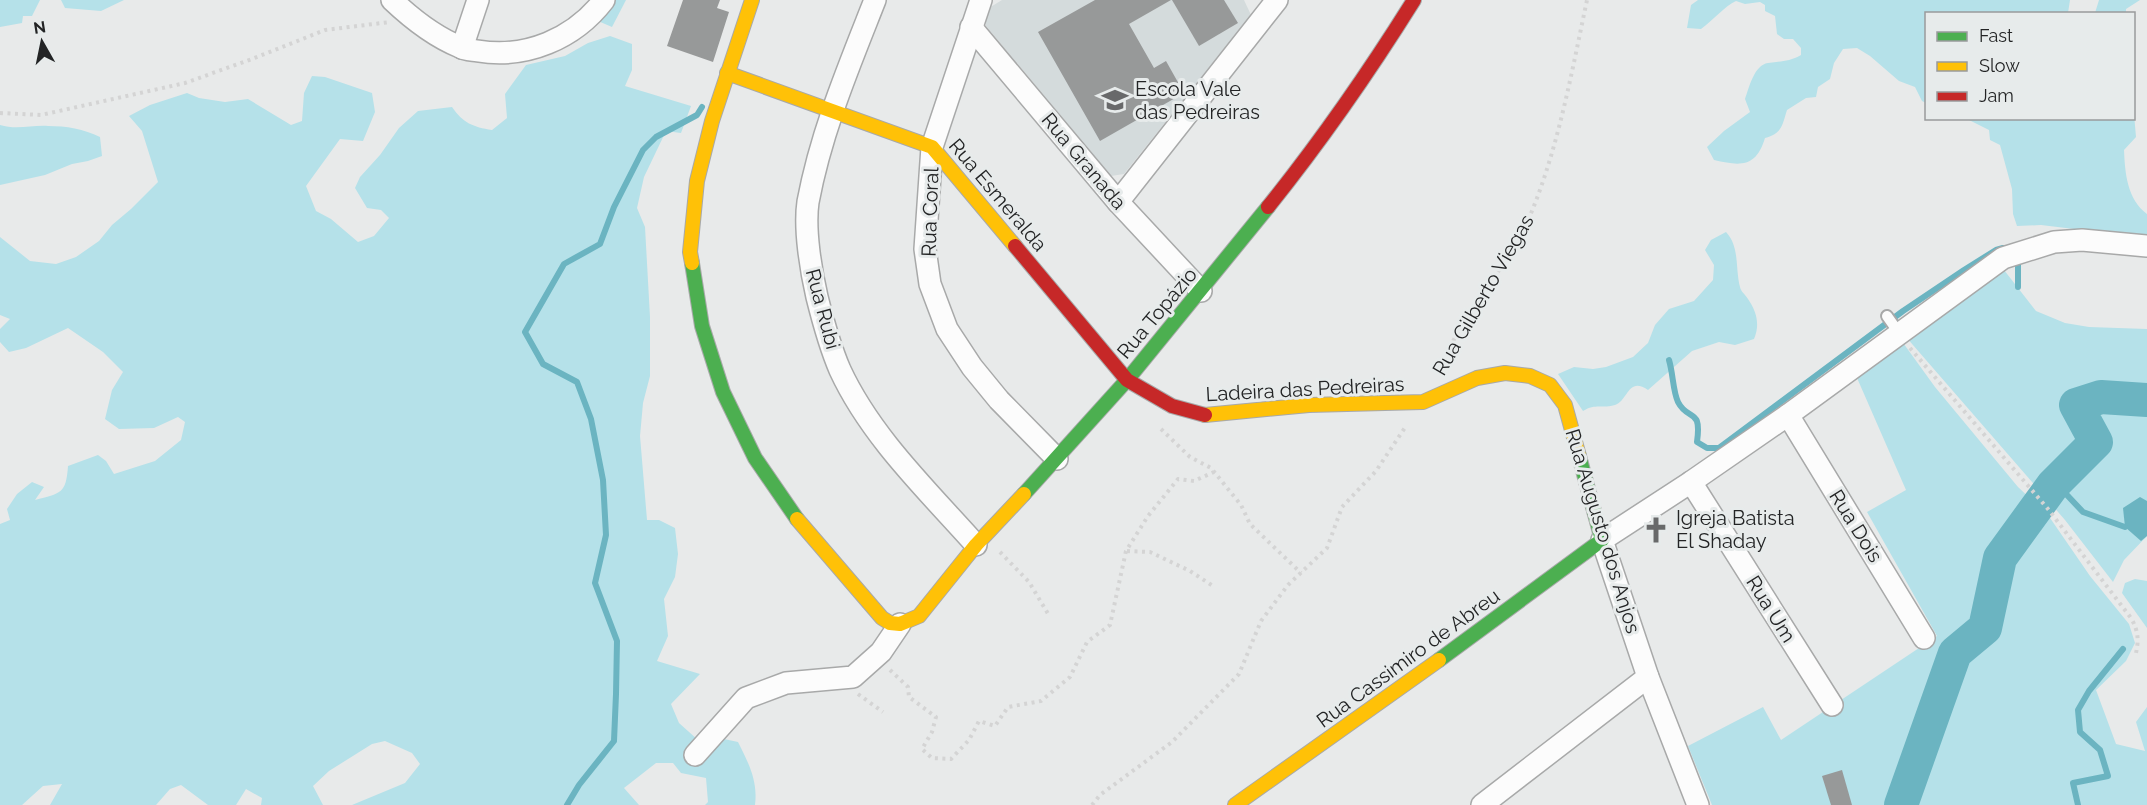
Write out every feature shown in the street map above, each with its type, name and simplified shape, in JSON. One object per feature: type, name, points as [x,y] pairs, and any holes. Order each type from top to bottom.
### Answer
[{"type":"street","points":[[392,0],[411,18],[436,36],[462,48],[492,53],[523,51],[544,46],[580,24],[604,0]]},
{"type":"street","points":[[462,48],[478,0]]},
{"type":"street","points":[[695,755],[746,698],[786,683],[853,677],[877,656],[900,624],[890,623],[882,618],[803,528],[755,458],[723,392],[702,326],[690,252],[697,181],[711,121],[752,0]]},
{"type":"street","name":"Rua Rubi","points":[[875,0],[831,112],[821,147],[808,205],[810,267],[824,324],[840,370],[863,410],[895,454],[980,541]]},
{"type":"street","name":"Rua Coral","points":[[981,0],[932,147],[926,249],[930,284],[947,329],[972,367],[999,400],[1057,459]]},
{"type":"street","name":"Rua Topázio","points":[[900,624],[919,616],[980,541],[1057,459],[1202,291],[1315,148],[1414,0]]},
{"type":"street","points":[[1118,202],[1268,5]]},
{"type":"street","name":"Rua Granada","points":[[971,27],[1118,202],[1202,291]]},
{"type":"street","name":"Rua Esmeralda","points":[[727,73],[932,147],[1127,380]]},
{"type":"street","points":[[1602,540],[1788,415],[1893,325],[2003,258],[2054,242],[2082,240],[2147,246]]},
{"type":"street","name":"Rua Augusto dos Anjos","points":[[1423,402],[1477,378],[1505,373],[1530,376],[1550,385],[1565,405],[1602,540],[1648,677],[1698,805]]},
{"type":"street","name":"Ladeira das Pedreiras","points":[[1127,380],[1165,405],[1186,413],[1203,415],[1309,405],[1423,402]]},
{"type":"street","name":"Rua Dois","points":[[1788,415],[1924,638]]},
{"type":"street","name":"Rua Um","points":[[1691,482],[1832,705]]},
{"type":"street","name":"Rua Cassimiro de Abreu","points":[[1236,805],[1602,540]]},
{"type":"street","points":[[1482,805],[1648,677]]},
{"type":"path","name":"Rua Gilberto Viegas","points":[[1438,372],[1452,342],[1473,307],[1520,239],[1542,187],[1563,110],[1587,0]]},
{"type":"path","points":[[0,113],[41,115],[185,83],[325,30],[377,25],[411,18]]},
{"type":"path","points":[[1893,325],[2048,509],[2131,618],[2139,642],[2135,657]]},
{"type":"path","points":[[1092,805],[1100,795],[1172,742],[1239,674],[1261,621],[1288,585],[1328,548],[1342,507],[1376,471],[1423,402]]},
{"type":"path","points":[[1165,405],[1161,431],[1190,457],[1211,468],[1241,505],[1250,524],[1301,573]]},
{"type":"path","points":[[877,656],[908,687],[909,697],[936,717],[932,732],[922,749],[932,758],[951,759],[969,740],[979,722],[995,726],[1008,707],[1041,701],[1070,677],[1087,642],[1110,625],[1126,550],[1148,516],[1178,478],[1194,481],[1214,472]]},
{"type":"path","points":[[980,541],[1029,582],[1050,617]]},
{"type":"path","points":[[1126,550],[1150,552],[1190,571],[1214,586]]},
{"type":"path","points":[[853,677],[854,690],[883,712]]},
{"type":"shaded area","points":[[0,0],[40,0],[32,16],[23,16],[22,23],[0,27]]},
{"type":"shaded area","points":[[61,0],[124,0],[101,11],[65,8]]},
{"type":"shaded area","points":[[615,0],[626,0],[612,27],[598,21]]},
{"type":"shaded area","name":"Escola Vale das Pedreiras","points":[[1002,0],[1244,0],[1251,15],[1124,174],[1111,176],[986,26],[989,8]]},
{"type":"shaded area","points":[[1698,0],[2070,0],[2068,12],[1925,12],[1925,102],[1915,87],[1899,81],[1870,56],[1857,48],[1843,49],[1834,63],[1830,79],[1818,87],[1816,97],[1806,98],[1787,110],[1778,131],[1765,138],[1757,155],[1752,160],[1739,164],[1714,160],[1707,147],[1750,112],[1745,99],[1759,68],[1768,63],[1797,57],[1801,55],[1801,48],[1793,39],[1784,39],[1777,34],[1775,16],[1765,11],[1765,5],[1760,2],[1745,4],[1736,1],[1701,29],[1687,28],[1691,5]]},
{"type":"shaded area","points":[[2099,0],[2140,0],[2126,9],[2126,12],[2095,12]]},
{"type":"shaded area","points":[[610,36],[632,44],[632,70],[625,86],[691,106],[681,133],[666,131],[644,177],[637,208],[645,227],[650,317],[650,376],[643,403],[640,436],[647,520],[659,520],[675,528],[678,554],[675,577],[664,599],[668,636],[657,661],[700,674],[671,704],[679,723],[698,740],[724,739],[738,742],[754,780],[755,805],[705,805],[708,802],[706,778],[681,773],[673,763],[656,763],[624,788],[639,805],[352,805],[405,783],[420,764],[412,753],[385,741],[372,744],[329,771],[313,786],[323,805],[261,805],[262,798],[246,789],[236,805],[208,805],[181,785],[170,789],[156,805],[50,805],[62,784],[43,786],[22,805],[0,805],[0,524],[10,520],[7,509],[17,494],[32,482],[44,487],[35,500],[56,494],[64,487],[68,466],[98,455],[106,461],[114,474],[155,461],[181,440],[185,422],[178,417],[154,428],[119,429],[105,419],[112,390],[123,372],[103,352],[68,328],[26,348],[9,352],[0,342],[0,329],[10,319],[0,315],[0,237],[30,261],[56,264],[76,257],[99,241],[112,225],[158,182],[142,131],[129,116],[150,105],[187,93],[199,98],[225,102],[248,99],[291,125],[302,121],[304,93],[312,76],[325,77],[372,93],[375,112],[363,141],[340,139],[306,186],[316,211],[331,219],[358,242],[374,236],[389,218],[381,210],[367,208],[355,188],[360,177],[380,155],[399,128],[418,111],[452,107],[469,123],[492,130],[507,118],[505,94],[526,65],[565,56],[588,43]]},
{"type":"shaded area","points":[[1969,120],[2135,120],[2136,137],[2124,150],[2125,168],[2131,193],[2140,208],[2147,214],[2147,240],[2041,225],[2017,226],[2013,214],[2012,189],[2000,145],[1990,140],[1989,130]]},
{"type":"shaded area","points":[[0,125],[75,128],[100,137],[102,156],[72,164],[45,175],[0,185]]},
{"type":"shaded area","points":[[1726,232],[1735,251],[1741,289],[1755,314],[1757,329],[1754,339],[1735,345],[1719,342],[1692,351],[1648,390],[1636,386],[1615,405],[1592,407],[1583,411],[1558,374],[1574,367],[1593,369],[1606,367],[1633,357],[1648,343],[1655,325],[1669,309],[1694,301],[1713,280],[1714,265],[1705,250],[1711,240]]},
{"type":"shaded area","points":[[2004,270],[2036,311],[2065,323],[2089,327],[2147,329],[2147,536],[2124,560],[2113,582],[2065,520],[1906,337]]},
{"type":"shaded area","points":[[1901,340],[1935,387],[2018,487],[2048,515],[2090,576],[2129,624],[2135,643],[2126,661],[2096,690],[2116,744],[2145,751],[2136,722],[2147,707],[2147,805],[1712,805],[1688,746],[1763,707],[1781,740],[1937,636],[1867,512],[1906,490],[1854,371]]},
{"type":"shaded area","points":[[2140,497],[2147,501],[2147,536],[2141,541],[2125,527],[2123,508]]},
{"type":"shaded area","points":[[2135,579],[2147,581],[2147,628],[2122,593],[2125,583]]},
{"type":"building","points":[[683,0],[720,0],[717,8],[729,12],[713,62],[667,46]]},
{"type":"building","points":[[1095,0],[1171,0],[1129,24],[1154,68],[1166,61],[1184,93],[1100,141],[1038,32]]},
{"type":"building","points":[[1172,0],[1224,0],[1238,23],[1199,46]]},
{"type":"building","points":[[1842,770],[1852,805],[1831,805],[1822,776]]},
{"type":"waterway","points":[[567,805],[579,785],[614,741],[617,641],[595,583],[606,535],[603,480],[591,419],[577,382],[543,364],[525,332],[564,264],[600,244],[614,207],[643,150],[656,137],[697,115],[702,107]]},
{"type":"waterway","points":[[1669,360],[1678,402],[1698,423],[1697,442],[1707,448],[1719,448],[1903,311],[1964,270],[2003,248]]},
{"type":"waterway","points":[[2018,263],[2018,287]]},
{"type":"waterway","points":[[1901,805],[1955,653],[1985,628],[2000,558],[2053,485],[2096,442],[2076,405],[2101,397],[2147,400]]},
{"type":"waterway","points":[[2053,485],[2066,494],[2083,512],[2125,527]]},
{"type":"waterway","points":[[2078,805],[2073,783],[2108,776],[2100,750],[2080,732],[2078,710],[2089,691],[2123,649]]},
{"type":"traffic: fast","points":[[1024,494],[1127,380],[1268,207]]},
{"type":"traffic: fast","points":[[692,263],[702,326],[723,392],[755,458],[797,519]]},
{"type":"traffic: fast","points":[[1439,660],[1602,540],[1579,456]]},
{"type":"traffic: slow","points":[[692,263],[690,252],[697,181],[712,121],[752,0]]},
{"type":"traffic: slow","points":[[727,73],[932,147],[1015,246]]},
{"type":"traffic: slow","points":[[1205,415],[1309,405],[1423,402],[1477,378],[1505,373],[1530,376],[1550,385],[1565,405],[1579,456]]},
{"type":"traffic: slow","points":[[797,519],[882,618],[890,623],[900,624],[919,616],[976,545],[1024,494]]},
{"type":"traffic: slow","points":[[1235,805],[1439,660]]},
{"type":"traffic: jam","points":[[1268,207],[1344,106],[1414,0]]},
{"type":"traffic: jam","points":[[1015,246],[1127,380],[1172,406],[1205,415]]},
{"type":"place","name":"Escola Vale das Pedreiras","points":[[1115,100]]},
{"type":"place","name":"Igreja Batista El Shaday","points":[[1656,530]]}]
